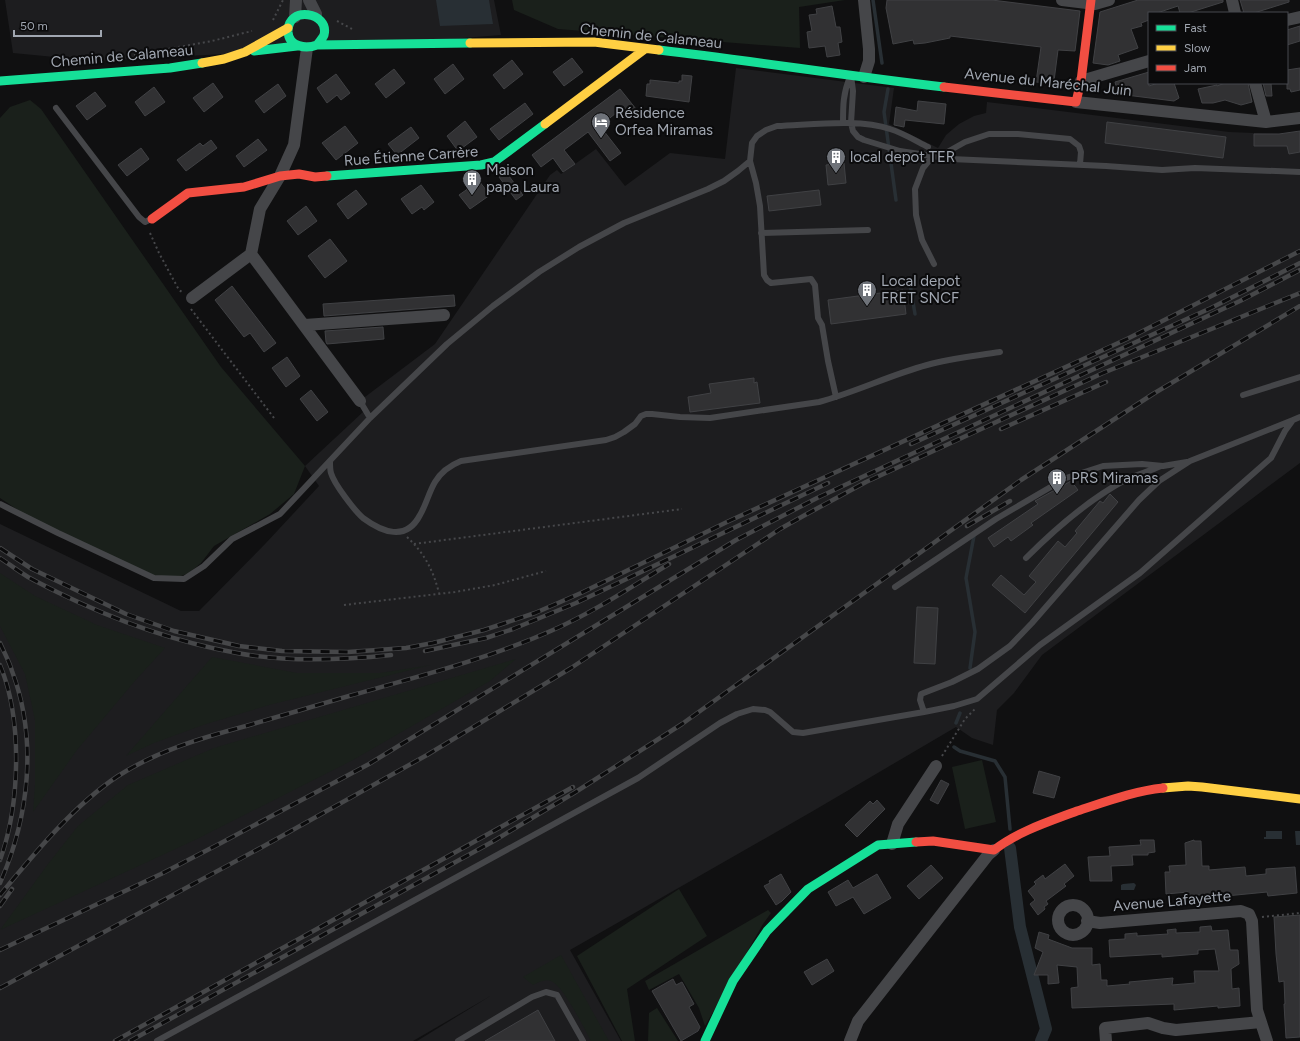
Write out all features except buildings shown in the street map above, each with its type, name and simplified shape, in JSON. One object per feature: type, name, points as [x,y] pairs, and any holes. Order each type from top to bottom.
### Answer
[{"type":"main road","points":[[1076,102],[1081,81],[1091,2]]},
{"type":"main road","points":[[306,12],[316,14],[328,29],[323,37],[307,46],[290,38],[288,28],[295,16],[306,12]]},
{"type":"main road","name":"Chemin de Calameau","points":[[0,81],[170,68],[224,59],[245,52],[288,28]]},
{"type":"main road","name":"Chemin de Calameau","points":[[343,36],[362,45]]},
{"type":"main road","name":"Chemin de Calameau","points":[[245,52],[307,46],[594,42],[745,60],[864,77]]},
{"type":"main road","name":"Rue Étienne Carrère","points":[[149,220],[188,193],[244,187],[280,176],[299,174],[315,177],[481,165],[494,162],[645,49]]},
{"type":"main road","name":"Avenue du Maréchal Juin","points":[[864,77],[1076,102]]},
{"type":"main road","points":[[1044,98],[1081,81]]},
{"type":"main road","points":[[705,1041],[733,981],[767,931],[808,889],[878,845],[933,841],[994,850],[1003,842],[1040,825],[1109,800],[1150,789],[1187,786],[1223,788],[1269,796],[1300,799]]},
{"type":"street","points":[[295,16],[296,0]]},
{"type":"street","points":[[309,0],[316,14]]},
{"type":"street","points":[[864,0],[869,49],[864,77]]},
{"type":"street","points":[[1062,0],[1091,2],[1095,4],[1109,0]]},
{"type":"street","points":[[1232,0],[1235,12]]},
{"type":"street","points":[[1288,20],[1300,16]]},
{"type":"street","points":[[192,298],[251,254],[260,209],[280,176],[294,144],[307,46]]},
{"type":"street","points":[[1081,81],[1148,61]]},
{"type":"street","points":[[1255,84],[1266,122]]},
{"type":"street","name":"Avenue du Maréchal Juin","points":[[1076,102],[1266,122],[1300,118]]},
{"type":"street","points":[[251,254],[360,401]]},
{"type":"street","points":[[305,325],[444,315]]},
{"type":"street","points":[[892,844],[898,824],[936,766]]},
{"type":"street","points":[[850,1041],[858,1021],[988,855],[994,850]]},
{"type":"street","name":"Avenue Lafayette","points":[[1087,922],[1241,911],[1249,914],[1252,921]]},
{"type":"street","points":[[1252,921],[1257,1010],[1267,1041]]},
{"type":"street","points":[[1106,1041],[1105,1028],[1148,1023],[1163,1028],[1176,1030],[1260,1022]]},
{"type":"lane","points":[[851,76],[853,91],[851,123],[853,132],[858,137],[893,149],[932,157],[945,158],[1080,164],[1162,170],[1196,168],[1300,172]]},
{"type":"lane","points":[[843,123],[845,90],[851,76]]},
{"type":"lane","points":[[56,108],[139,217],[149,220]]},
{"type":"lane","points":[[836,397],[822,325],[818,318],[815,285],[811,279],[771,283],[764,275],[760,206],[750,161],[752,143],[757,136],[766,130],[777,126],[851,123],[880,126],[890,129],[928,148]]},
{"type":"lane","points":[[945,158],[949,151],[965,142],[989,134],[1018,134],[1070,139],[1079,146],[1081,152],[1080,164]]},
{"type":"lane","points":[[932,157],[923,168],[915,189],[916,215],[922,240],[934,264]]},
{"type":"lane","points":[[0,504],[154,578],[184,579],[204,566],[232,539],[280,514],[370,418],[447,344],[493,306],[539,272],[579,246],[624,223],[724,181],[738,172],[750,161]]},
{"type":"lane","points":[[761,233],[868,230]]},
{"type":"lane","points":[[330,461],[335,483],[358,514],[371,524],[384,530],[394,533],[402,532],[412,526],[420,517],[436,481],[452,465],[461,460],[615,438],[635,424],[641,416],[646,414],[680,418],[710,418],[819,402],[927,365],[956,358],[1000,352]]},
{"type":"lane","points":[[1243,395],[1300,377]]},
{"type":"lane","points":[[360,401],[370,418]]},
{"type":"lane","points":[[924,712],[920,700],[921,694],[952,682],[978,669],[1010,646],[1032,623],[1147,491],[1159,481],[1190,461],[1300,417]]},
{"type":"lane","points":[[157,1041],[471,871],[638,778],[720,723],[736,714],[753,709],[765,710],[770,712],[793,732],[803,733],[924,712],[970,702],[986,693],[1040,645],[1140,573],[1259,470],[1271,458],[1285,431],[1293,420]]},
{"type":"lane","points":[[1026,558],[1055,530],[1100,496],[1126,480],[1163,466],[1190,461]]},
{"type":"lane","points":[[895,587],[984,526],[1066,478],[1092,469],[1114,464],[1163,466]]},
{"type":"lane","points":[[458,1041],[532,997],[546,992],[558,995],[583,1041]]},
{"type":"path","points":[[270,23],[283,0]]},
{"type":"path","points":[[127,56],[212,41],[253,31]]},
{"type":"path","points":[[149,220],[159,253],[179,290],[192,298],[190,303],[192,311],[274,418]]},
{"type":"path","points":[[414,544],[682,509]]},
{"type":"path","points":[[402,532],[414,544],[427,561],[435,577],[439,594]]},
{"type":"path","points":[[344,605],[439,594],[495,585],[546,571]]},
{"type":"path","points":[[936,766],[965,719],[973,712],[986,693]]},
{"type":"path","points":[[1252,921],[1262,917],[1300,913]]},
{"type":"shaded area","points":[[5,0],[494,0],[501,35],[336,48],[96,61],[13,53]]},
{"type":"shaded area","points":[[436,0],[489,0],[493,24],[440,26]]},
{"type":"shaded area","points":[[512,0],[845,0],[799,7],[800,48],[558,29],[514,10]]},
{"type":"shaded area","points":[[736,68],[894,88],[889,124],[938,148],[946,135],[959,124],[974,116],[986,113],[987,102],[1229,132],[1280,134],[1300,131],[1300,463],[1042,655],[1014,693],[997,710],[993,745],[972,738],[956,727],[813,811],[570,950],[621,1041],[417,1041],[492,995],[413,1041],[0,1041],[0,524],[181,611],[199,611],[266,543],[319,486],[305,466],[363,412],[357,403],[435,344],[550,175],[557,170],[561,174],[596,149],[625,186],[670,153],[725,159]]},
{"type":"shaded area","points":[[30,100],[41,109],[221,367],[305,466],[294,494],[270,514],[214,546],[201,563],[189,573],[173,579],[155,576],[30,518],[0,498],[0,118],[10,107]]},
{"type":"shaded area","points":[[0,573],[35,596],[97,625],[165,648],[134,682],[77,750],[33,812],[35,785],[35,720],[25,674],[0,626]]},
{"type":"shaded area","points":[[212,657],[297,673],[380,673],[431,665],[269,705],[203,725],[154,743],[126,756]]},
{"type":"shaded area","points":[[516,659],[490,681],[353,760],[197,839],[0,930],[48,864],[78,826],[128,785],[214,748]]},
{"type":"shaded area","points":[[982,760],[996,822],[965,829],[952,767]]},
{"type":"shaded area","points":[[1266,831],[1282,831],[1282,839],[1264,839],[1264,837],[1266,837]]},
{"type":"shaded area","points":[[1295,831],[1300,831],[1300,845],[1296,845]]},
{"type":"shaded area","points":[[1134,883],[1136,885],[1134,890],[1121,890],[1121,885]]},
{"type":"shaded area","points":[[679,889],[707,936],[627,989],[635,1041],[622,1041],[577,956]]},
{"type":"shaded area","points":[[768,910],[771,913],[763,924],[705,1026],[699,1008],[679,974],[649,990],[645,981]]},
{"type":"shaded area","points":[[561,955],[609,1041],[591,1041],[567,998],[556,984],[546,980],[533,985],[523,977]]},
{"type":"shaded area","points":[[657,1008],[678,1041],[648,1041],[649,1013]]},
{"type":"waterway","points":[[873,0],[882,63]]},
{"type":"waterway","points":[[888,89],[884,112],[896,200]]},
{"type":"waterway","points":[[909,278],[915,314]]},
{"type":"waterway","points":[[970,668],[975,632],[966,578],[974,536]]},
{"type":"waterway","points":[[956,723],[960,713]]},
{"type":"waterway","points":[[954,747],[960,751],[995,761],[1005,777],[1010,829]]},
{"type":"waterway","points":[[1010,848],[1020,927],[1046,1029],[1041,1041]]},
{"type":"railway","points":[[0,548],[32,569],[126,614],[174,631],[239,646],[282,651],[348,652],[406,648],[433,643],[484,630],[535,613],[581,593],[729,521],[1127,339],[1300,251]]},
{"type":"railway","points":[[911,444],[1211,308],[1300,263]]},
{"type":"railway","points":[[0,950],[161,874],[369,764],[736,540],[817,498],[1240,301],[1300,270]]},
{"type":"railway","points":[[0,988],[264,846],[427,755],[571,668],[780,529],[866,482],[1103,373],[1300,293]]},
{"type":"railway","points":[[130,1041],[492,842],[574,793],[682,724],[1021,480],[1153,394],[1300,306]]},
{"type":"railway","points":[[1001,429],[1106,382]]},
{"type":"railway","points":[[425,651],[486,638],[513,629],[576,603],[828,483]]},
{"type":"railway","points":[[967,526],[1010,501]]},
{"type":"railway","points":[[0,558],[28,577],[100,612],[145,629],[191,643],[237,653],[275,658],[334,659],[391,655]]},
{"type":"railway","points":[[0,895],[55,831],[86,801],[118,776],[148,759],[212,735],[478,659],[503,650],[568,623],[612,599],[669,564]]},
{"type":"railway","points":[[0,643],[11,667],[20,697],[25,724],[27,751],[27,778],[18,832],[0,883]]},
{"type":"railway","points":[[0,665],[13,711],[16,762],[12,814],[7,838],[0,860]]},
{"type":"railway","points":[[115,1041],[573,787]]},
{"type":"railway","points":[[0,906],[12,889]]},
{"type":"traffic: fast","points":[[317,45],[324,35],[324,27],[321,21],[308,15],[301,15],[294,18],[290,23],[288,32],[289,37],[295,44],[303,47],[317,45],[470,43]]},
{"type":"traffic: fast","points":[[254,51],[297,46]]},
{"type":"traffic: fast","points":[[659,50],[944,87]]},
{"type":"traffic: fast","points":[[0,81],[170,68],[202,63]]},
{"type":"traffic: fast","points":[[327,176],[481,165],[494,162],[545,124]]},
{"type":"traffic: fast","points":[[705,1041],[733,981],[767,931],[808,889],[878,845],[916,842]]},
{"type":"traffic: slow","points":[[202,63],[224,59],[245,52],[288,28]]},
{"type":"traffic: slow","points":[[470,43],[594,42],[659,50]]},
{"type":"traffic: slow","points":[[545,124],[645,49]]},
{"type":"traffic: slow","points":[[1163,788],[1188,786],[1202,787],[1300,799]]},
{"type":"traffic: jam","points":[[944,87],[1076,102],[1081,81],[1091,0]]},
{"type":"traffic: jam","points":[[152,219],[188,193],[244,187],[280,176],[299,174],[315,177],[327,176]]},
{"type":"traffic: jam","points":[[916,842],[933,841],[994,850],[1013,837],[1077,811],[1130,794],[1163,788]]},
{"type":"place","name":"Résidence Orfea Miramas","points":[[601,139]]},
{"type":"place","name":"local depot TER","points":[[836,174]]},
{"type":"place","name":"Maison papa Laura","points":[[472,196]]},
{"type":"place","name":"Local depot FRET SNCF","points":[[867,307]]},
{"type":"place","name":"PRS Miramas","points":[[1057,495]]}]
